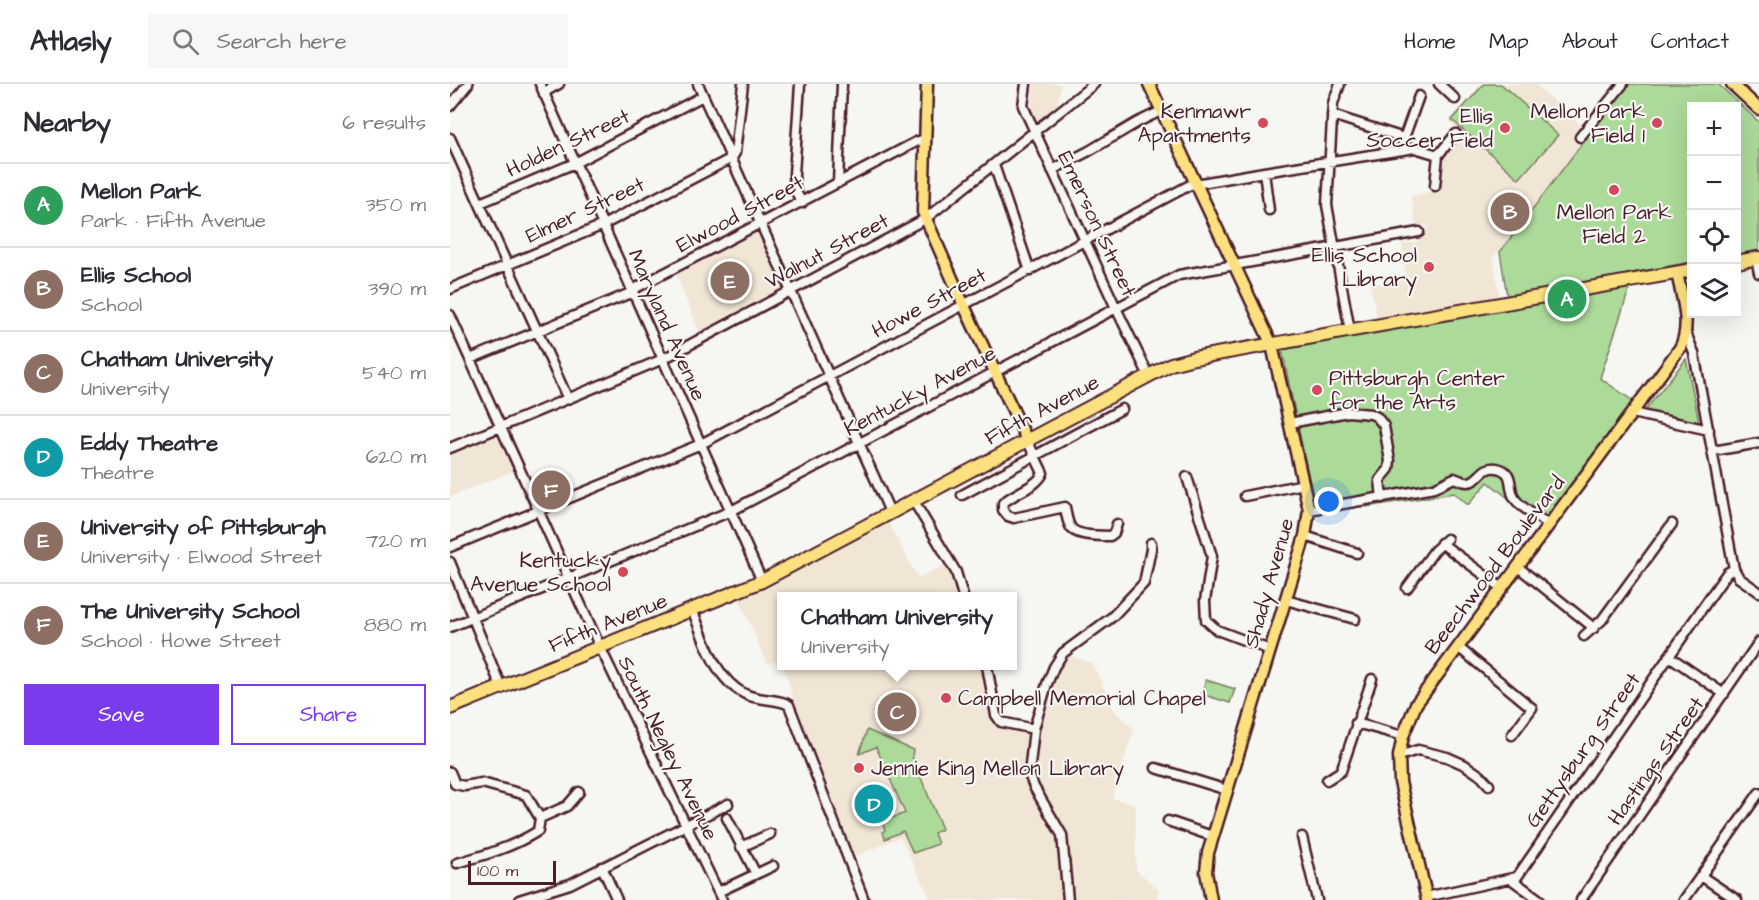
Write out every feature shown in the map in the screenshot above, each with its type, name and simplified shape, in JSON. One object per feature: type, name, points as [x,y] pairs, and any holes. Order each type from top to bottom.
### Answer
[{"type":"highway","points":[[1741,261],[1758,258]]},
{"type":"highway","name":"Fifth Avenue","points":[[450,708],[762,581],[1171,364],[1194,358],[1687,271]]},
{"type":"main road","points":[[927,84],[923,212],[1027,440]]},
{"type":"main road","name":"Shady Avenue","points":[[1149,84],[1272,345],[1309,510],[1305,536],[1286,600],[1212,836],[1206,872],[1210,900]]},
{"type":"main road","points":[[1732,84],[1759,109]]},
{"type":"main road","points":[[1677,273],[1686,333]]},
{"type":"main road","name":"Beechwood Boulevard","points":[[1427,899],[1400,782],[1399,756],[1403,736],[1416,704],[1677,354],[1686,333]]},
{"type":"street","points":[[450,106],[468,84]]},
{"type":"street","name":"Maryland Avenue","points":[[540,84],[762,581]]},
{"type":"street","points":[[544,94],[559,84]]},
{"type":"street","points":[[698,84],[890,512]]},
{"type":"street","points":[[732,158],[735,153],[743,84]]},
{"type":"street","points":[[800,84],[794,174],[795,190],[802,203]]},
{"type":"street","points":[[838,183],[842,84]]},
{"type":"street","name":"Emerson Street","points":[[1026,84],[1023,106],[1084,241],[1149,376]]},
{"type":"street","name":"Walnut Street","points":[[450,448],[663,359],[925,219],[1094,84]]},
{"type":"street","points":[[1339,84],[1333,103],[1327,205],[1350,331]]},
{"type":"street","points":[[1438,84],[1455,99]]},
{"type":"street","points":[[1580,137],[1623,84]]},
{"type":"street","name":"Holden Street","points":[[480,203],[575,163],[703,96]]},
{"type":"street","points":[[1404,149],[1404,138],[1419,96]]},
{"type":"street","points":[[1052,170],[1161,111]]},
{"type":"street","points":[[1332,115],[1404,138]]},
{"type":"street","points":[[1435,186],[1438,155],[1456,134]]},
{"type":"street","points":[[450,138],[567,398]]},
{"type":"street","name":"Elwood Street","points":[[470,359],[633,292],[636,288],[925,139]]},
{"type":"street","name":"Howe Street","points":[[450,547],[701,444],[1196,183],[1404,149],[1415,148],[1438,155]]},
{"type":"street","name":"Elmer Street","points":[[450,289],[603,225],[732,158]]},
{"type":"street","points":[[994,165],[1030,271]]},
{"type":"street","points":[[1264,172],[1269,210]]},
{"type":"street","name":"Kentucky Avenue","points":[[450,627],[731,511],[1179,274],[1419,232]]},
{"type":"street","points":[[1758,258],[1759,273]]},
{"type":"street","name":"South Negley Avenue","points":[[450,315],[600,647],[720,896]]},
{"type":"street","points":[[1686,333],[1693,351],[1734,570],[1739,578],[1759,591]]},
{"type":"street","points":[[962,495],[1122,409]]},
{"type":"street","points":[[1290,423],[1352,411],[1380,418],[1384,426],[1390,461],[1389,469],[1380,480],[1382,498]]},
{"type":"street","points":[[1632,412],[1708,430]]},
{"type":"street","points":[[1027,440],[1043,472],[1040,479],[1003,503],[1003,510],[1008,516],[1014,518],[1065,507],[1070,528],[1074,532],[1099,536],[1110,536],[1114,533],[1117,524]]},
{"type":"street","points":[[1713,451],[1759,442]]},
{"type":"street","points":[[1309,510],[1434,488],[1454,478],[1470,482],[1485,470],[1495,468],[1508,475],[1516,500],[1549,525]]},
{"type":"street","points":[[1187,477],[1212,556],[1205,600],[1206,620],[1217,630],[1270,650]]},
{"type":"street","points":[[1245,496],[1304,484]]},
{"type":"street","points":[[912,500],[956,572],[962,592]]},
{"type":"street","points":[[1584,636],[1602,620],[1672,524]]},
{"type":"street","points":[[1305,536],[1357,553]]},
{"type":"street","points":[[1407,588],[1444,541],[1502,588]]},
{"type":"street","points":[[1068,900],[1062,835],[1029,774],[1034,729],[1054,667],[1063,653],[1112,617],[1144,583],[1151,543]]},
{"type":"street","points":[[450,562],[501,687]]},
{"type":"street","points":[[1518,567],[1594,628]]},
{"type":"street","name":"Gettysburg Street","points":[[1511,879],[1518,877],[1727,573],[1734,570]]},
{"type":"street","points":[[1286,600],[1355,619]]},
{"type":"street","points":[[692,609],[714,662],[730,684],[744,694],[789,705],[864,900]]},
{"type":"street","name":"Hastings Street","points":[[1581,900],[1759,642]]},
{"type":"street","points":[[1458,647],[1532,708],[1512,735]]},
{"type":"street","points":[[1670,656],[1724,694]]},
{"type":"street","points":[[988,670],[996,715],[1001,722],[1034,729]]},
{"type":"street","points":[[1327,780],[1341,771],[1372,679]]},
{"type":"street","points":[[1356,723],[1403,736]]},
{"type":"street","points":[[1399,756],[1418,750],[1447,757],[1466,765],[1489,785]]},
{"type":"street","points":[[1156,768],[1227,790]]},
{"type":"street","points":[[450,772],[456,784],[464,786],[482,783],[526,795],[540,818],[538,831],[522,841],[457,863]]},
{"type":"street","points":[[540,818],[567,806],[579,792]]},
{"type":"street","points":[[1684,900],[1759,793]]},
{"type":"street","points":[[519,900],[570,884],[728,804]]},
{"type":"street","points":[[727,818],[756,874]]},
{"type":"street","points":[[1168,821],[1212,836]]},
{"type":"street","points":[[741,847],[770,834]]},
{"type":"street","points":[[1302,837],[1317,900]]},
{"type":"street","points":[[720,896],[773,866]]},
{"type":"street","points":[[602,867],[617,900]]},
{"type":"street","points":[[1701,876],[1737,900]]},
{"type":"street","points":[[1427,899],[1511,879],[1540,900]]},
{"type":"shaded area","points":[[1034,84],[1061,84],[1058,104],[1037,121],[1030,108]]},
{"type":"shaded area","points":[[1482,84],[1535,84],[1584,128],[1575,139],[1581,145],[1493,258],[1500,297],[1377,318],[1370,285],[1406,279],[1402,244],[1418,242],[1420,234],[1426,233],[1428,226],[1416,227],[1411,196],[1435,191],[1444,151],[1462,133],[1449,121]]},
{"type":"shaded area","points":[[758,232],[785,288],[700,333],[676,275]]},
{"type":"shaded area","points":[[492,424],[515,470],[450,497],[450,441]]},
{"type":"shaded area","points":[[888,522],[918,578],[950,562],[961,592],[777,592],[777,660],[767,664],[739,598],[767,586]]},
{"type":"shaded area","points":[[1063,653],[1092,663],[1114,710],[1134,729],[1112,798],[1136,805],[1136,870],[1159,890],[1156,900],[931,900],[900,837],[852,858],[793,699],[785,670],[988,670],[1001,722],[1033,729]]},
{"type":"green space","name":"Ellis Soccer Field","points":[[1484,84],[1501,84],[1558,135],[1519,179],[1452,120]]},
{"type":"green space","points":[[1627,84],[1718,84],[1737,102],[1687,102],[1687,263],[1626,274],[1629,290],[1600,378],[1633,401],[1541,524],[1488,482],[1468,505],[1454,493],[1366,507],[1365,504],[1316,512],[1282,350],[1509,308],[1500,252]]},
{"type":"green space","points":[[1741,105],[1759,122],[1759,250],[1741,253]]},
{"type":"green space","points":[[1686,359],[1699,422],[1646,410],[1646,409]]},
{"type":"green space","points":[[1206,680],[1235,689],[1230,703],[1201,694]]},
{"type":"green space","points":[[867,730],[913,750],[912,756],[942,829],[934,833],[938,844],[913,853],[903,831],[885,839],[882,822],[905,813],[876,747],[859,754]]},
{"type":"place","name":"Kenmawr Apartments","points":[[1263,123]]},
{"type":"place","name":"Mellon Park Field 1","points":[[1657,123]]},
{"type":"place","name":"Ellis Soccer Field","points":[[1505,128]]},
{"type":"place","name":"Mellon Park Field 2","points":[[1614,190]]},
{"type":"place","name":"Ellis School","points":[[1510,212]]},
{"type":"place","name":"Ellis School Library","points":[[1429,267]]},
{"type":"place","name":"University of Pittsburgh","points":[[730,281]]},
{"type":"place","name":"Mellon Park","points":[[1567,299]]},
{"type":"place","name":"Pittsburgh Center for the Arts","points":[[1317,390]]},
{"type":"place","name":"The University School","points":[[551,490]]},
{"type":"place","name":"Kentucky Avenue School","points":[[623,572]]},
{"type":"place","name":"Campbell Memorial Chapel","points":[[946,698]]},
{"type":"place","name":"Chatham University","points":[[897,712]]},
{"type":"place","name":"Jennie King Mellon Library","points":[[859,768]]},
{"type":"place","name":"Eddy Theatre","points":[[874,804]]}]
